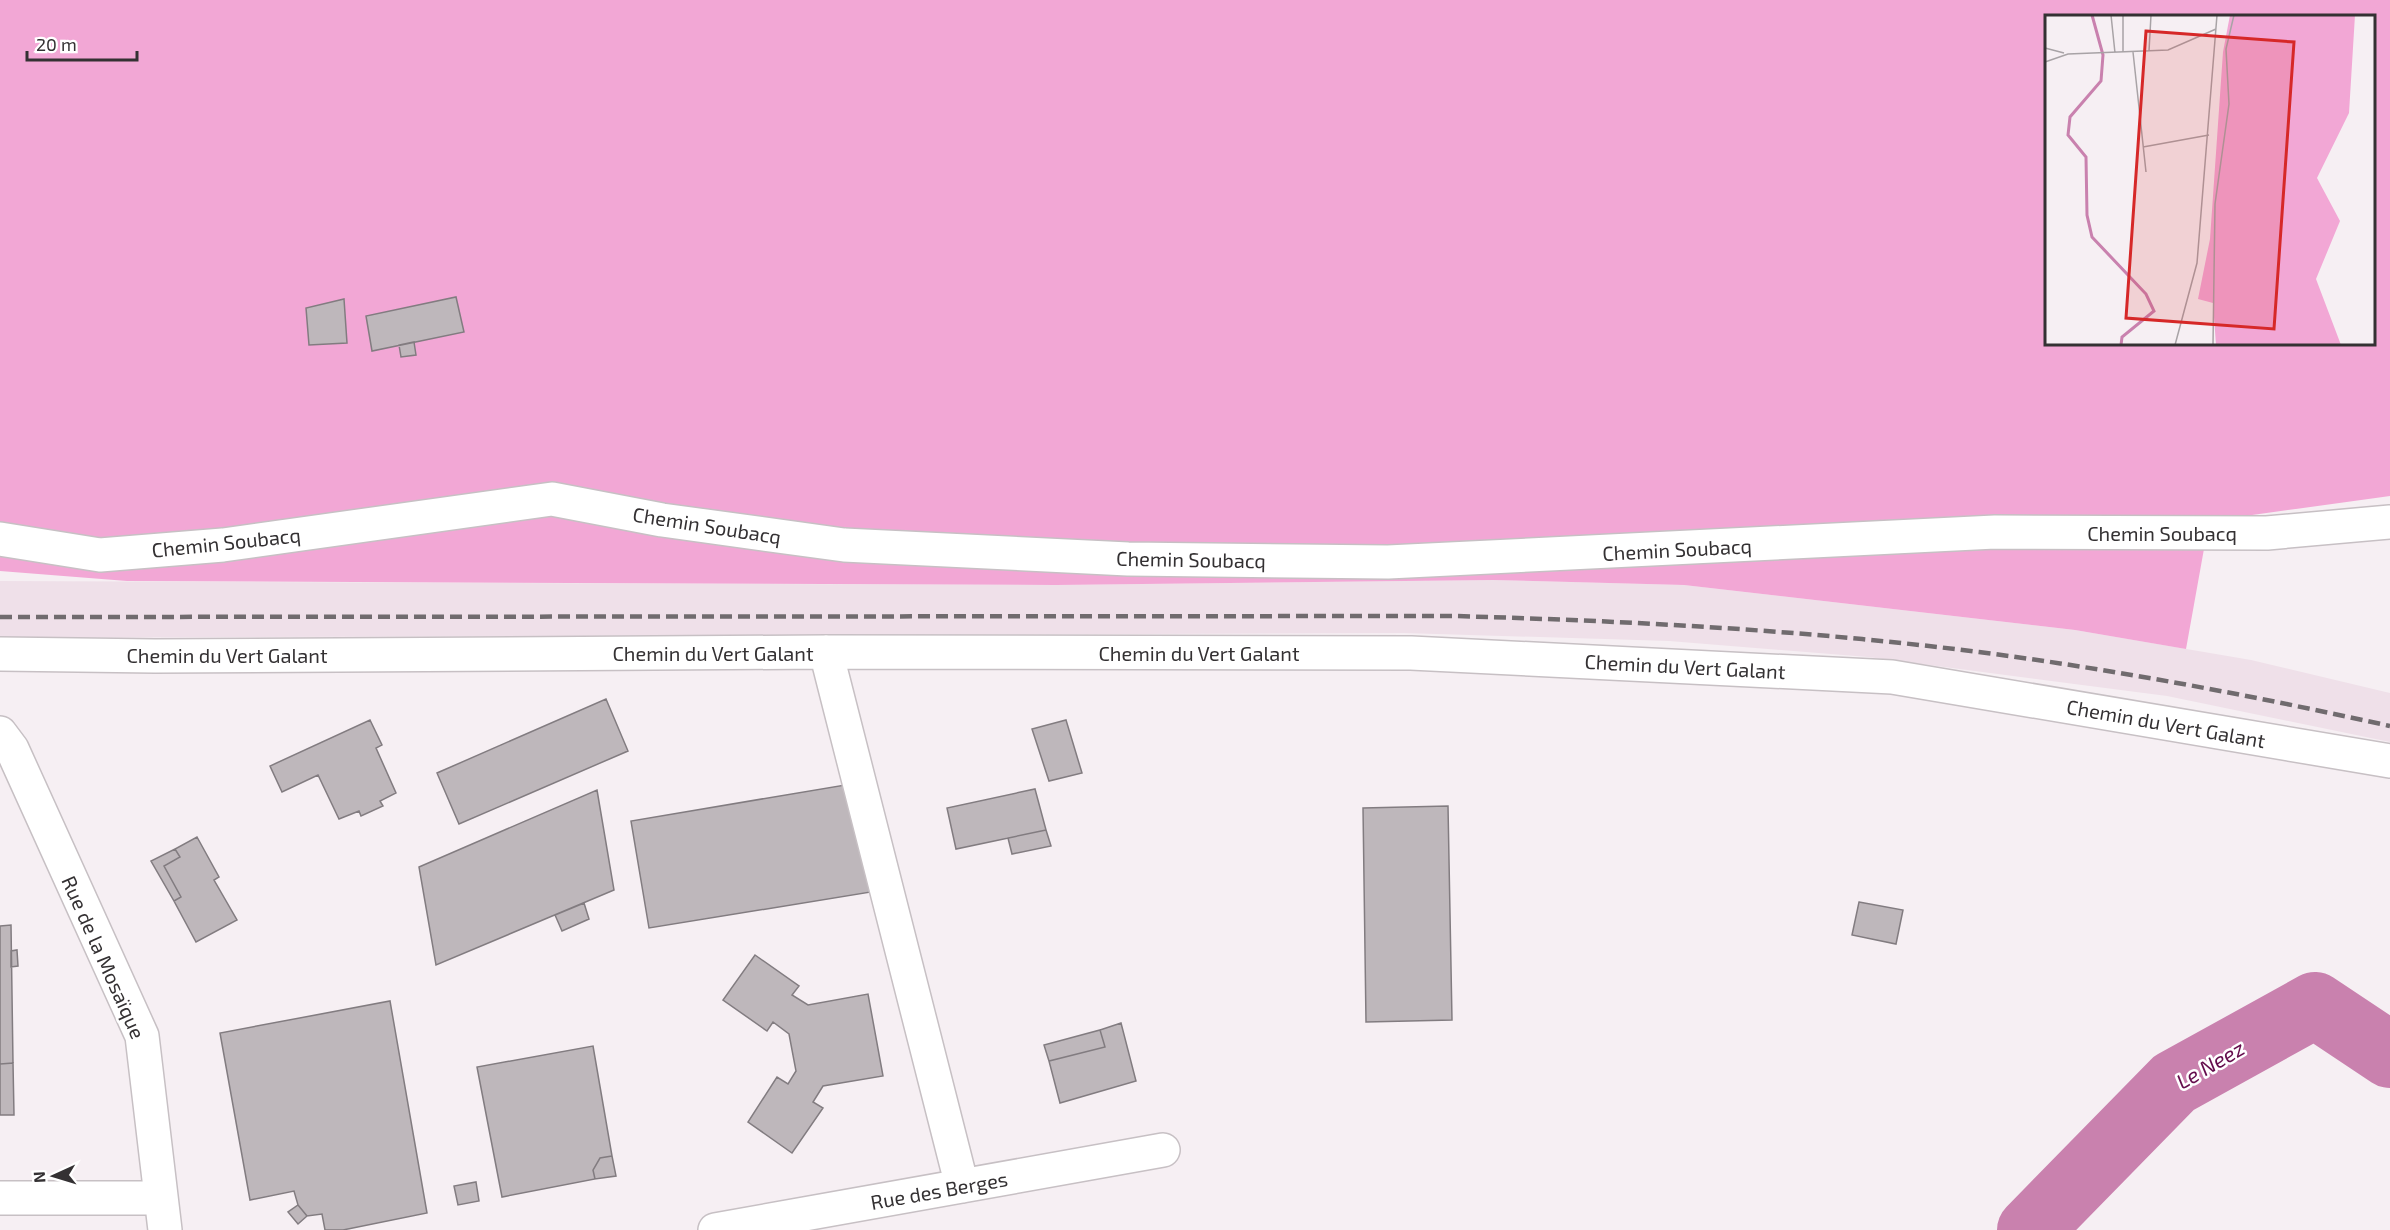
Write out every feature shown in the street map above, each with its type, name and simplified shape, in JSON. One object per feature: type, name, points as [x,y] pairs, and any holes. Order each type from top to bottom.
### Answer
[{"type":"street","name":"Chemin Soubacq","points":[[0,539],[100,555],[223,545],[552,499],[662,520],[844,545],[1188,560],[1388,562],[1995,532],[2267,533],[2390,522]]},
{"type":"street","name":"Chemin du Vert Galant","points":[[0,654],[179,656],[826,652],[1411,653],[1892,676],[2390,761]]},
{"type":"street","points":[[826,652],[962,1186]]},
{"type":"street","name":"Rue de la Mosaïque","points":[[0,733],[12,749],[142,1036],[163,1214]]},
{"type":"street","name":"Rue des Berges","points":[[715,1230],[1163,1150]]},
{"type":"street","points":[[0,1198],[163,1214]]},
{"type":"shaded area","points":[[0,0],[2390,0],[2390,496],[2209,521],[2186,649],[2075,630],[1684,585],[1493,580],[1056,585],[127,581],[0,571]]},
{"type":"shaded area","points":[[1493,580],[1684,585],[2075,630],[2251,660],[2390,693],[2390,742],[2167,696],[1868,657],[1669,641],[1404,633],[0,638],[0,581],[1056,585]]},
{"type":"building","points":[[456,297],[464,332],[372,351],[366,316]]},
{"type":"building","points":[[344,299],[347,343],[309,345],[306,308]]},
{"type":"building","points":[[414,342],[416,355],[401,357],[399,345]]},
{"type":"building","points":[[606,699],[628,751],[459,824],[437,773]]},
{"type":"building","points":[[370,720],[382,745],[376,748],[396,793],[380,801],[383,806],[361,816],[359,811],[339,819],[318,775],[282,792],[270,766]]},
{"type":"building","points":[[1066,720],[1082,773],[1049,781],[1032,729]]},
{"type":"building","points":[[851,784],[871,892],[649,928],[631,821]]},
{"type":"building","points":[[1035,789],[1046,830],[956,849],[947,808]]},
{"type":"building","points":[[597,790],[614,890],[436,965],[419,867]]},
{"type":"building","points":[[1448,806],[1452,1020],[1366,1022],[1363,808]]},
{"type":"building","points":[[1046,830],[1051,846],[1012,854],[1008,838]]},
{"type":"building","points":[[197,837],[219,877],[214,880],[237,920],[196,942],[174,901],[181,897],[164,866],[180,857],[175,849]]},
{"type":"building","points":[[175,849],[180,857],[164,866],[181,897],[174,901],[151,861]]},
{"type":"building","points":[[1859,902],[1903,910],[1896,944],[1852,935]]},
{"type":"building","points":[[584,903],[589,919],[562,931],[555,915]]},
{"type":"building","points":[[11,925],[13,1063],[0,1064],[0,926]]},
{"type":"building","points":[[17,950],[18,966],[11,967],[11,951]]},
{"type":"building","points":[[755,955],[799,986],[792,995],[808,1005],[868,994],[883,1076],[823,1086],[813,1102],[823,1108],[792,1153],[748,1122],[777,1077],[788,1084],[796,1071],[789,1034],[773,1022],[767,1031],[723,1000]]},
{"type":"building","points":[[390,1001],[427,1213],[343,1230],[325,1230],[322,1214],[307,1216],[298,1205],[294,1191],[250,1200],[220,1033]]},
{"type":"building","points":[[1121,1023],[1136,1081],[1060,1103],[1049,1061],[1105,1047],[1100,1030]]},
{"type":"building","points":[[1100,1030],[1105,1047],[1049,1061],[1044,1045]]},
{"type":"building","points":[[593,1046],[612,1156],[600,1158],[593,1170],[595,1179],[502,1197],[477,1067]]},
{"type":"building","points":[[13,1063],[14,1115],[0,1115],[0,1064]]},
{"type":"building","points":[[612,1156],[616,1176],[595,1179],[593,1170],[600,1158]]},
{"type":"building","points":[[476,1182],[479,1201],[458,1205],[454,1186]]},
{"type":"building","points":[[298,1205],[307,1216],[298,1224],[288,1212]]},
{"type":"waterway","name":"Le Neez","points":[[2030,1230],[2174,1083],[2315,1005],[2390,1055]]},
{"type":"railway","points":[[0,617],[1454,616],[1586,621],[1783,632],[1979,652],[2186,684],[2390,726]]}]
